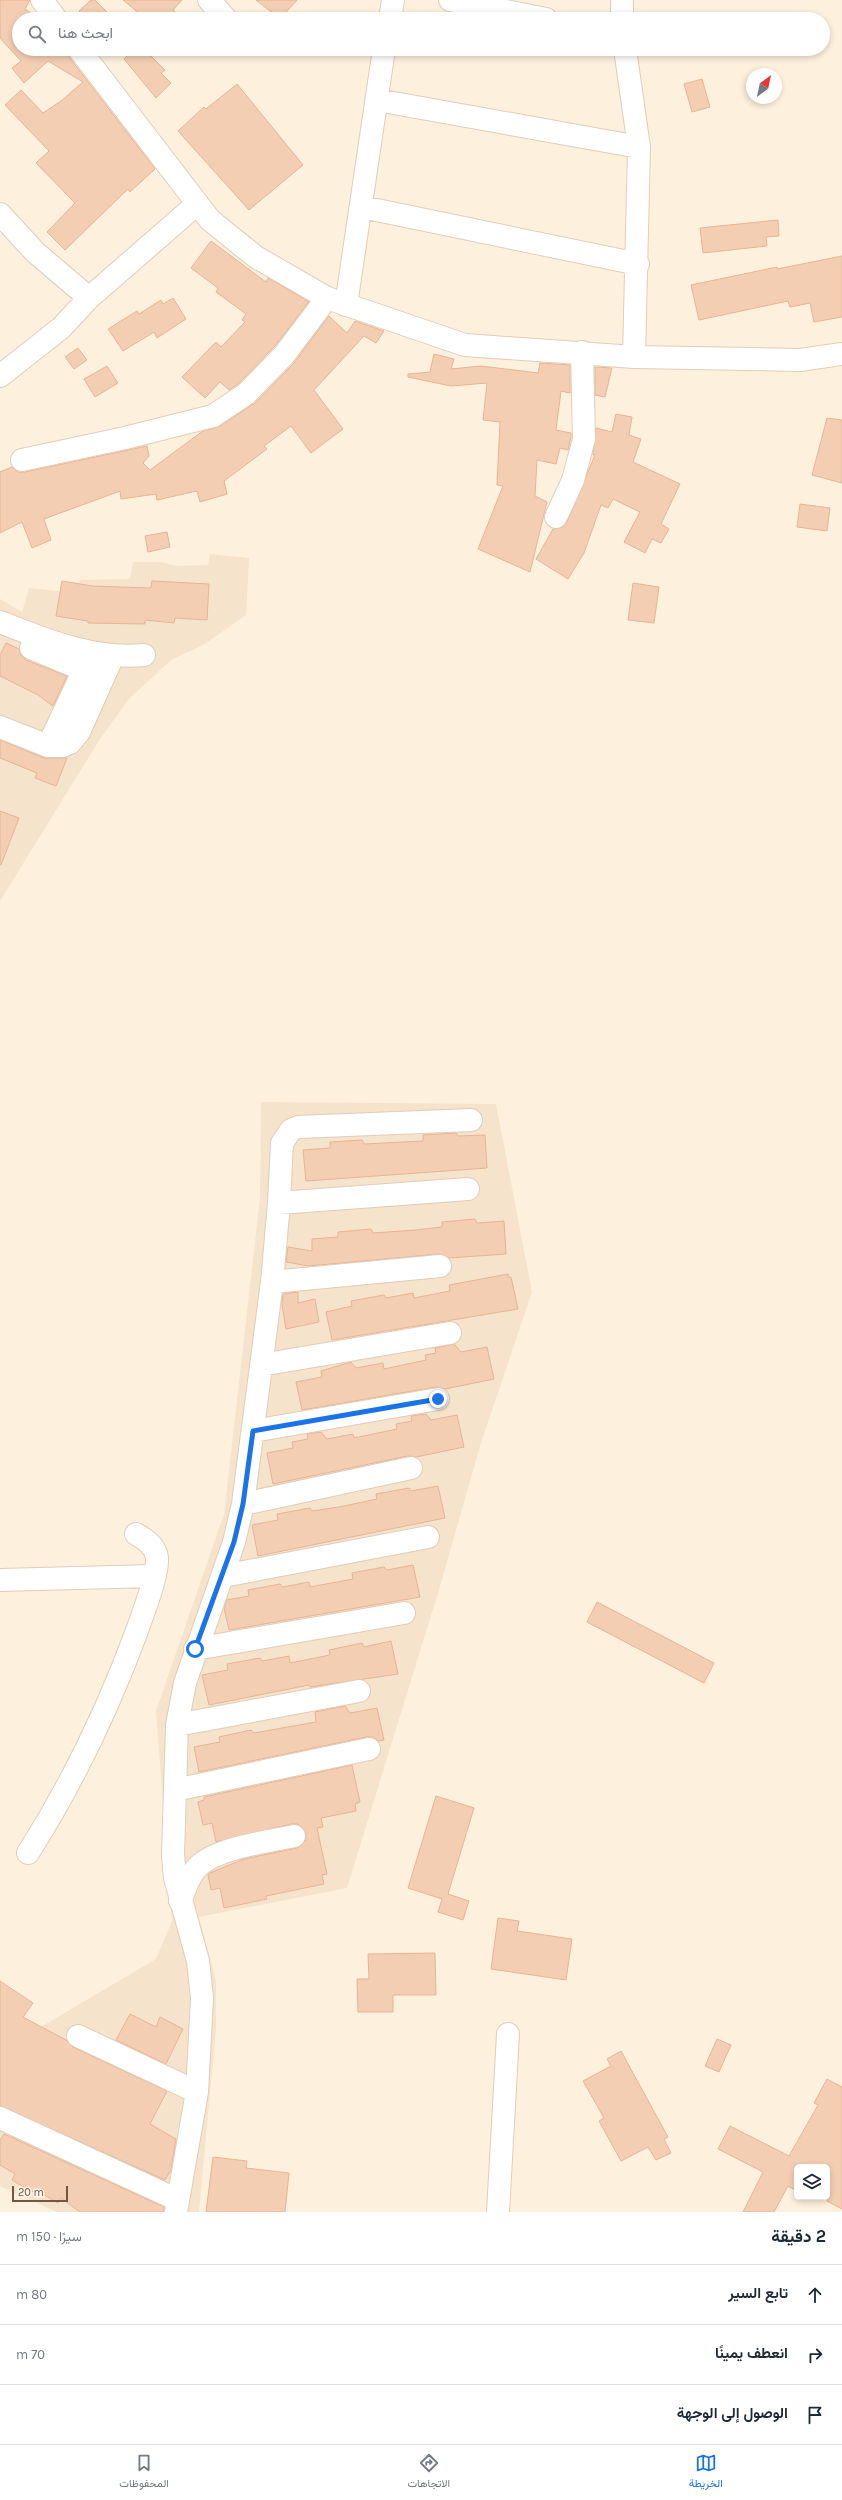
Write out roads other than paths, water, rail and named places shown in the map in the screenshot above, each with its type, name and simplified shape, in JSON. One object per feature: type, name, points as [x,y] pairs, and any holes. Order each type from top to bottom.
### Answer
[{"type":"street","points":[[42,0],[51,12]]},
{"type":"street","points":[[209,0],[220,12]]},
{"type":"street","points":[[391,12],[394,0]]},
{"type":"street","points":[[450,0],[511,12]]},
{"type":"street","points":[[622,0],[622,12]]},
{"type":"street","points":[[84,56],[210,220],[256,257],[337,302],[465,345],[582,352],[634,357],[800,360],[842,354]]},
{"type":"street","points":[[22,460],[125,438],[213,416],[246,394],[337,302],[362,207],[383,56]]},
{"type":"street","points":[[626,56],[639,148],[638,264],[634,357]]},
{"type":"street","points":[[377,100],[639,148]]},
{"type":"street","points":[[0,376],[62,328],[89,298],[197,204]]},
{"type":"street","points":[[362,207],[638,264]]},
{"type":"street","points":[[0,214],[35,252],[89,298]]},
{"type":"street","points":[[556,516],[573,480],[584,439],[582,352]]},
{"type":"street","points":[[0,622],[88,662]]},
{"type":"street","points":[[0,636],[88,662],[113,656],[144,655]]},
{"type":"street","points":[[0,727],[48,746],[63,746],[75,738],[113,656]]},
{"type":"street","points":[[48,746],[88,662]]},
{"type":"street","points":[[0,2118],[177,2206],[196,2092],[201,1981],[198,1961],[180,1901],[173,1855],[177,1725],[185,1683],[195,1649],[223,1576],[243,1504],[272,1282],[279,1203],[282,1143],[291,1130],[298,1128],[471,1120]]},
{"type":"street","points":[[279,1203],[468,1189]]},
{"type":"street","points":[[272,1282],[440,1266]]},
{"type":"street","points":[[261,1364],[450,1333]]},
{"type":"street","points":[[253,1431],[438,1399]]},
{"type":"street","points":[[243,1504],[411,1468]]},
{"type":"street","points":[[28,1853],[52,1816],[102,1719],[148,1601],[157,1557],[151,1543],[136,1534]]},
{"type":"street","points":[[223,1576],[428,1537]]},
{"type":"street","points":[[0,1580],[154,1576]]},
{"type":"street","points":[[195,1649],[404,1613]]},
{"type":"street","points":[[177,1725],[359,1691]]},
{"type":"street","points":[[175,1790],[369,1749]]},
{"type":"street","points":[[180,1901],[195,1870],[205,1860],[219,1854],[294,1836]]},
{"type":"street","points":[[498,2212],[508,2034]]},
{"type":"street","points":[[78,2036],[196,2092]]}]
